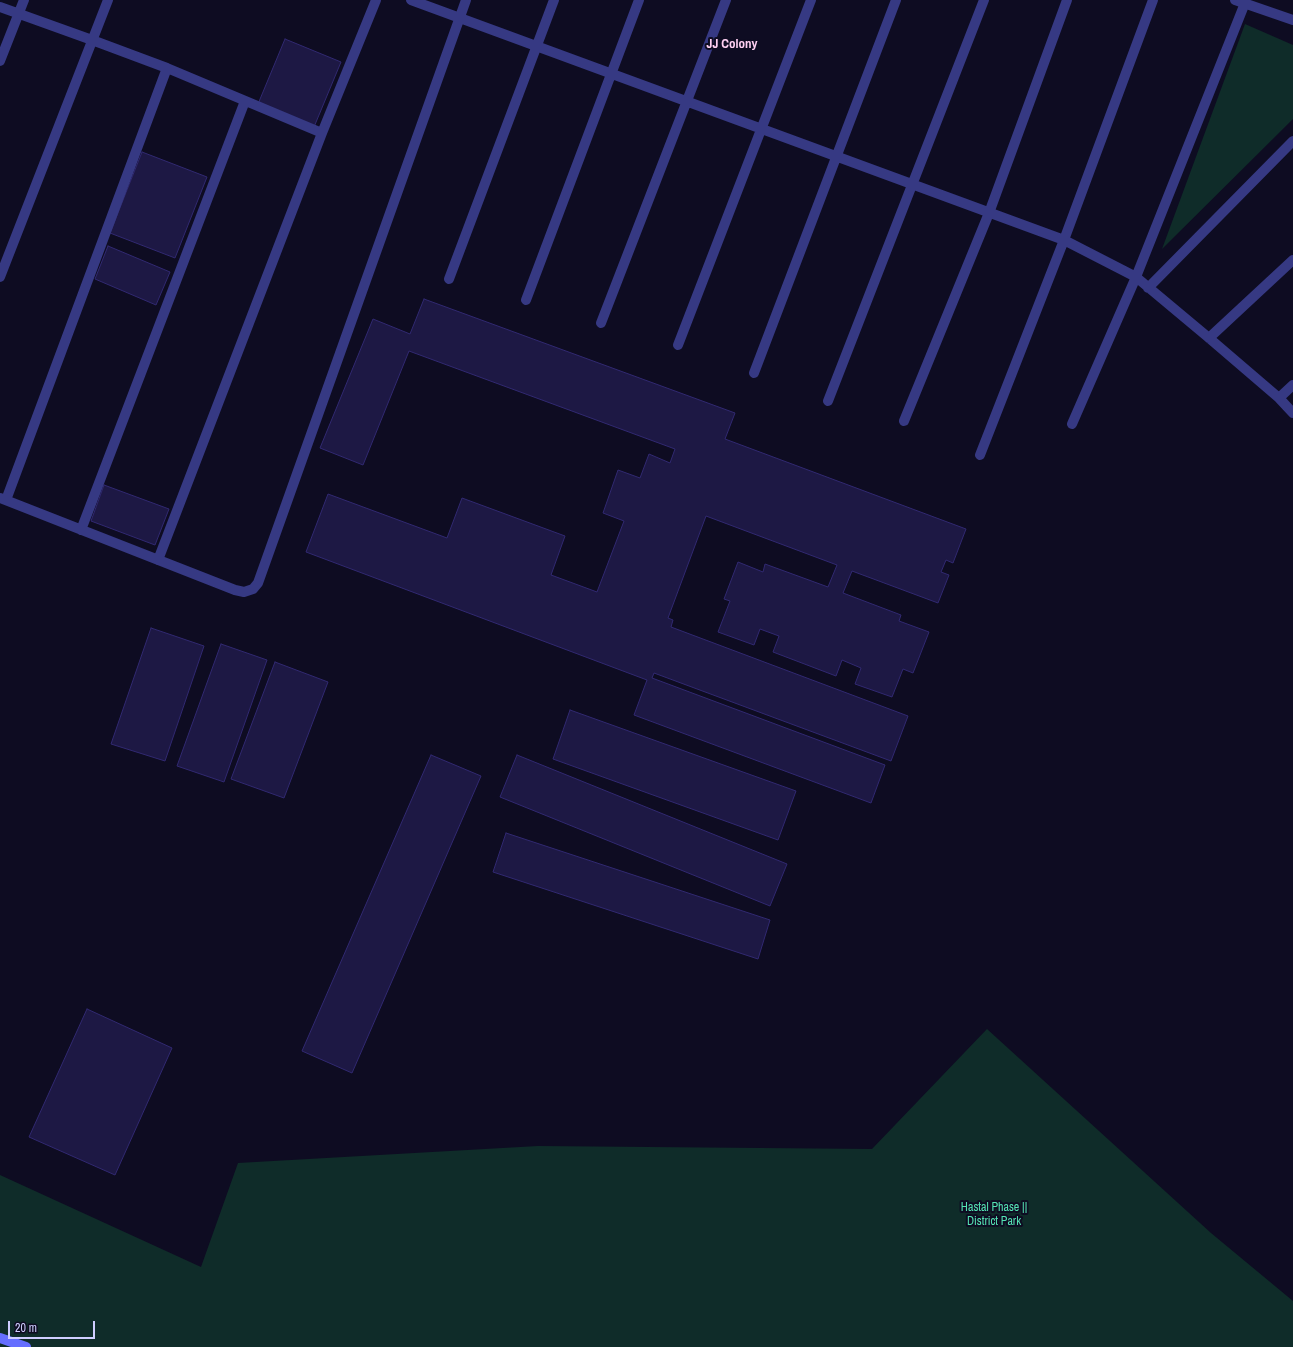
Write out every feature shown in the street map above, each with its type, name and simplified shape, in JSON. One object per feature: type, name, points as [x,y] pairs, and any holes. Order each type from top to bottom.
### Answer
[{"type":"street","points":[[0,61],[24,0]]},
{"type":"street","points":[[0,277],[108,0]]},
{"type":"street","points":[[158,560],[322,133],[376,0]]},
{"type":"street","points":[[411,0],[1064,240],[1136,277],[1279,398],[1293,413]]},
{"type":"street","points":[[167,68],[3,499],[244,592],[253,589],[258,583],[458,18],[466,0]]},
{"type":"street","points":[[449,279],[554,0]]},
{"type":"street","points":[[526,300],[639,0]]},
{"type":"street","points":[[601,323],[726,0]]},
{"type":"street","points":[[678,345],[811,0]]},
{"type":"street","points":[[754,373],[896,0]]},
{"type":"street","points":[[828,401],[984,0]]},
{"type":"street","points":[[904,421],[989,213],[1067,0]]},
{"type":"street","points":[[980,455],[1064,240],[1153,0]]},
{"type":"street","points":[[1072,424],[1136,277],[1240,2],[1293,20]]},
{"type":"street","points":[[0,7],[167,68],[322,133]]},
{"type":"street","points":[[81,530],[245,101]]},
{"type":"street","points":[[1148,288],[1293,141]]},
{"type":"street","points":[[1209,338],[1293,260]]},
{"type":"street","points":[[1279,398],[1293,385]]},
{"type":"street","points":[[0,1338],[26,1347]]},
{"type":"green space","points":[[1245,24],[1293,45],[1293,119],[1162,249]]},
{"type":"green space","name":"Hastal Phase || District Park","points":[[987,1029],[1211,1233],[1293,1301],[1293,1347],[0,1347],[0,1175],[201,1267],[238,1163],[538,1146],[872,1149]]},
{"type":"building","points":[[285,39],[341,62],[314,127],[258,104]]},
{"type":"building","points":[[142,152],[207,177],[175,258],[110,233]]},
{"type":"building","points":[[108,246],[170,272],[156,305],[95,279]]},
{"type":"building","points":[[424,299],[735,413],[725,439],[966,529],[953,563],[946,560],[941,572],[949,575],[938,603],[852,571],[843,593],[901,615],[899,621],[929,632],[913,673],[903,669],[892,697],[855,684],[861,668],[842,660],[836,676],[773,652],[779,636],[760,629],[754,645],[718,632],[730,601],[724,599],[738,562],[763,572],[765,564],[828,587],[837,565],[706,516],[668,618],[673,620],[671,627],[908,716],[891,761],[654,673],[652,678],[885,765],[871,803],[634,715],[647,680],[306,552],[328,494],[447,538],[462,498],[565,536],[551,575],[597,592],[624,521],[603,513],[618,470],[640,478],[649,454],[670,463],[675,449],[409,351],[363,465],[320,448],[373,319],[410,334]]},
{"type":"building","points":[[104,485],[169,509],[155,545],[91,521]]},
{"type":"building","points":[[151,628],[204,646],[165,761],[111,744]]},
{"type":"building","points":[[221,644],[267,660],[224,782],[177,766]]},
{"type":"building","points":[[275,662],[328,682],[284,798],[231,779]]},
{"type":"building","points":[[570,710],[796,791],[778,840],[553,759]]},
{"type":"building","points":[[431,755],[481,776],[352,1073],[302,1051]]},
{"type":"building","points":[[517,755],[787,864],[770,906],[500,797]]},
{"type":"building","points":[[506,833],[770,920],[758,959],[493,872]]},
{"type":"building","points":[[87,1009],[172,1048],[115,1175],[29,1137]]},
{"type":"district","name":"JJ Colony","points":[[732,45]]}]
